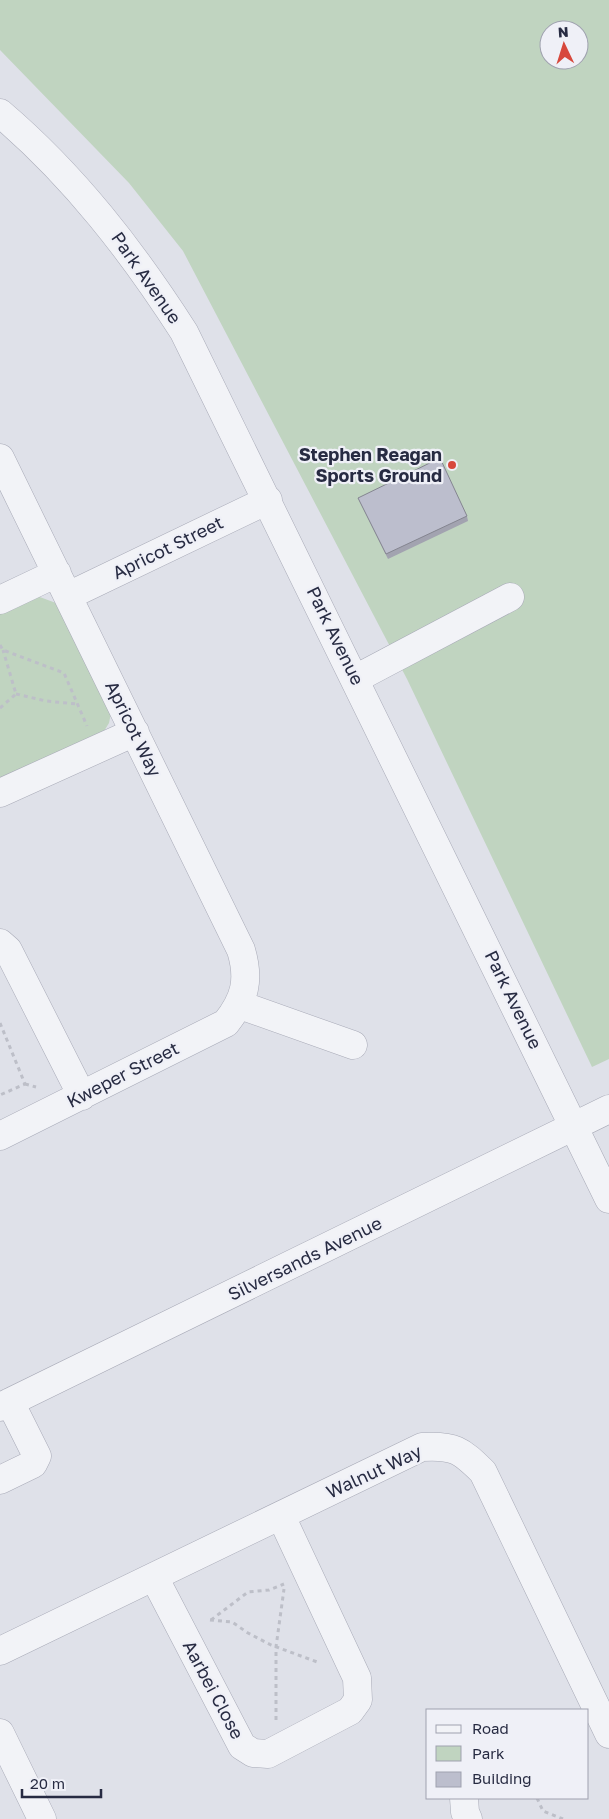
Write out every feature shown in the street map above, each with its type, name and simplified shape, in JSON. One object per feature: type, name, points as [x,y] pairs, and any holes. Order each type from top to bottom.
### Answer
[{"type":"street","name":"Park Avenue","points":[[0,113],[49,157],[82,192],[153,284],[184,332],[575,1126],[609,1199]]},
{"type":"street","name":"Apricot Way","points":[[0,458],[241,950],[245,964],[245,986],[240,1005]]},
{"type":"street","name":"Apricot Street","points":[[0,600],[63,584],[268,500]]},
{"type":"street","points":[[355,679],[510,597]]},
{"type":"street","points":[[0,793],[135,732]]},
{"type":"street","points":[[0,943],[8,950],[82,1096]]},
{"type":"street","points":[[240,1005],[353,1045]]},
{"type":"street","name":"Kweper Street","points":[[0,1136],[226,1023],[240,1005]]},
{"type":"street","name":"Silversands Avenue","points":[[5,1405],[609,1109]]},
{"type":"street","points":[[0,1480],[34,1464],[36,1456],[5,1405]]},
{"type":"street","name":"Walnut Way","points":[[0,1651],[422,1448],[444,1446],[464,1452],[483,1472],[600,1729]]},
{"type":"street","points":[[268,1754],[350,1711],[358,1700],[357,1678],[281,1516]]},
{"type":"street","name":"Aarbei Close","points":[[154,1577],[242,1746],[253,1753],[268,1754]]},
{"type":"street","points":[[0,1733],[42,1819]]},
{"type":"street","points":[[464,1799],[465,1812],[468,1819]]},
{"type":"path","points":[[0,645],[16,694]]},
{"type":"path","points":[[3,650],[64,673],[98,749]]},
{"type":"path","points":[[16,694],[46,701],[78,704]]},
{"type":"path","points":[[0,708],[16,694]]},
{"type":"path","points":[[0,1023],[25,1084],[0,1095]]},
{"type":"path","points":[[184,1634],[210,1620],[248,1592],[270,1590],[285,1583],[276,1647],[276,1737],[268,1754]]},
{"type":"path","points":[[210,1620],[232,1622],[248,1633],[276,1647],[357,1678]]},
{"type":"path","points":[[537,1799],[543,1811],[563,1819]]},
{"type":"green space","name":"Stephen Reagan Sports Ground","points":[[0,0],[609,0],[609,1059],[592,1067],[407,679],[183,251],[129,183],[0,50]]},
{"type":"green space","points":[[37,596],[56,603],[111,713],[109,723],[101,736],[0,785],[0,611]]},
{"type":"building","points":[[440,458],[467,516],[386,554],[358,498]]},
{"type":"place","name":"Stephen Reagan Sports Ground","points":[[452,465]]}]
